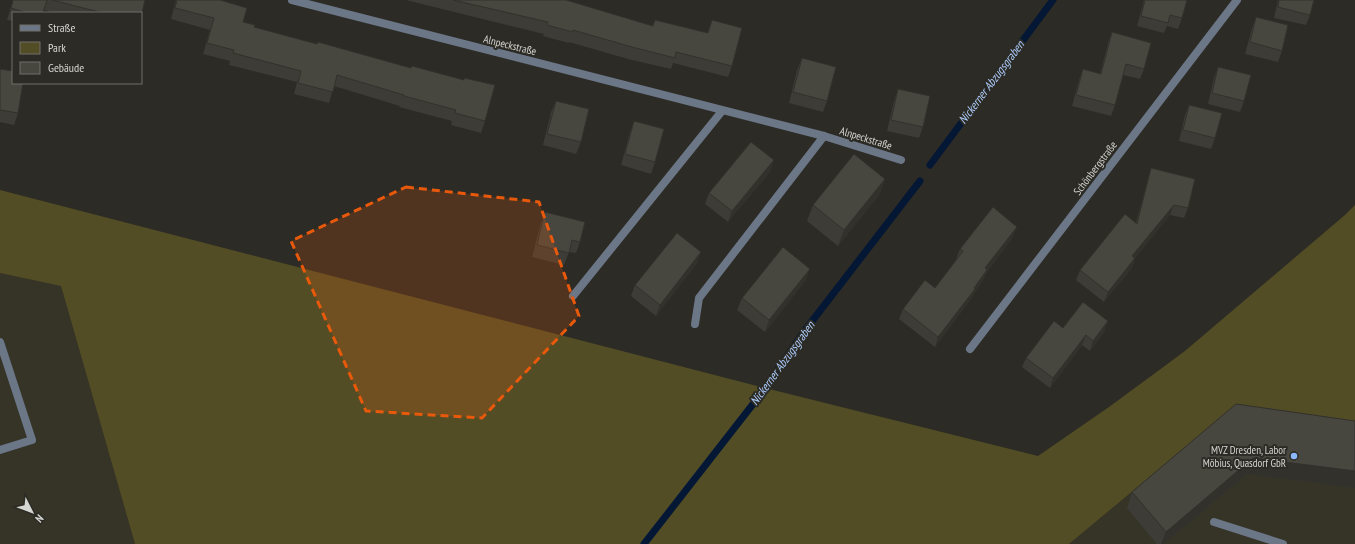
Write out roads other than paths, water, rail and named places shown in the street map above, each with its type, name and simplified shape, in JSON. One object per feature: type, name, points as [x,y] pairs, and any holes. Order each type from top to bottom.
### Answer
[{"type":"street","name":"Alnpeckstraße","points":[[292,0],[824,136],[901,160]]},
{"type":"street","name":"Schönbergstraße","points":[[970,349],[1238,0]]},
{"type":"street","points":[[573,296],[722,111]]},
{"type":"street","name":"Alnpeckstraße","points":[[695,324],[699,298],[824,136]]},
{"type":"street","points":[[0,342],[32,440],[0,450]]},
{"type":"street","points":[[1214,522],[1283,544]]},
{"type":"waterway","name":"Nickerner Abzugsgraben","points":[[930,165],[1053,0]]},
{"type":"waterway","name":"Nickerner Abzugsgraben","points":[[644,544],[757,399],[806,329],[920,181]]},
{"type":"place","name":"MVZ Dresden, Labor Möbius, Quasdorf GbR","points":[[1294,456]]}]
